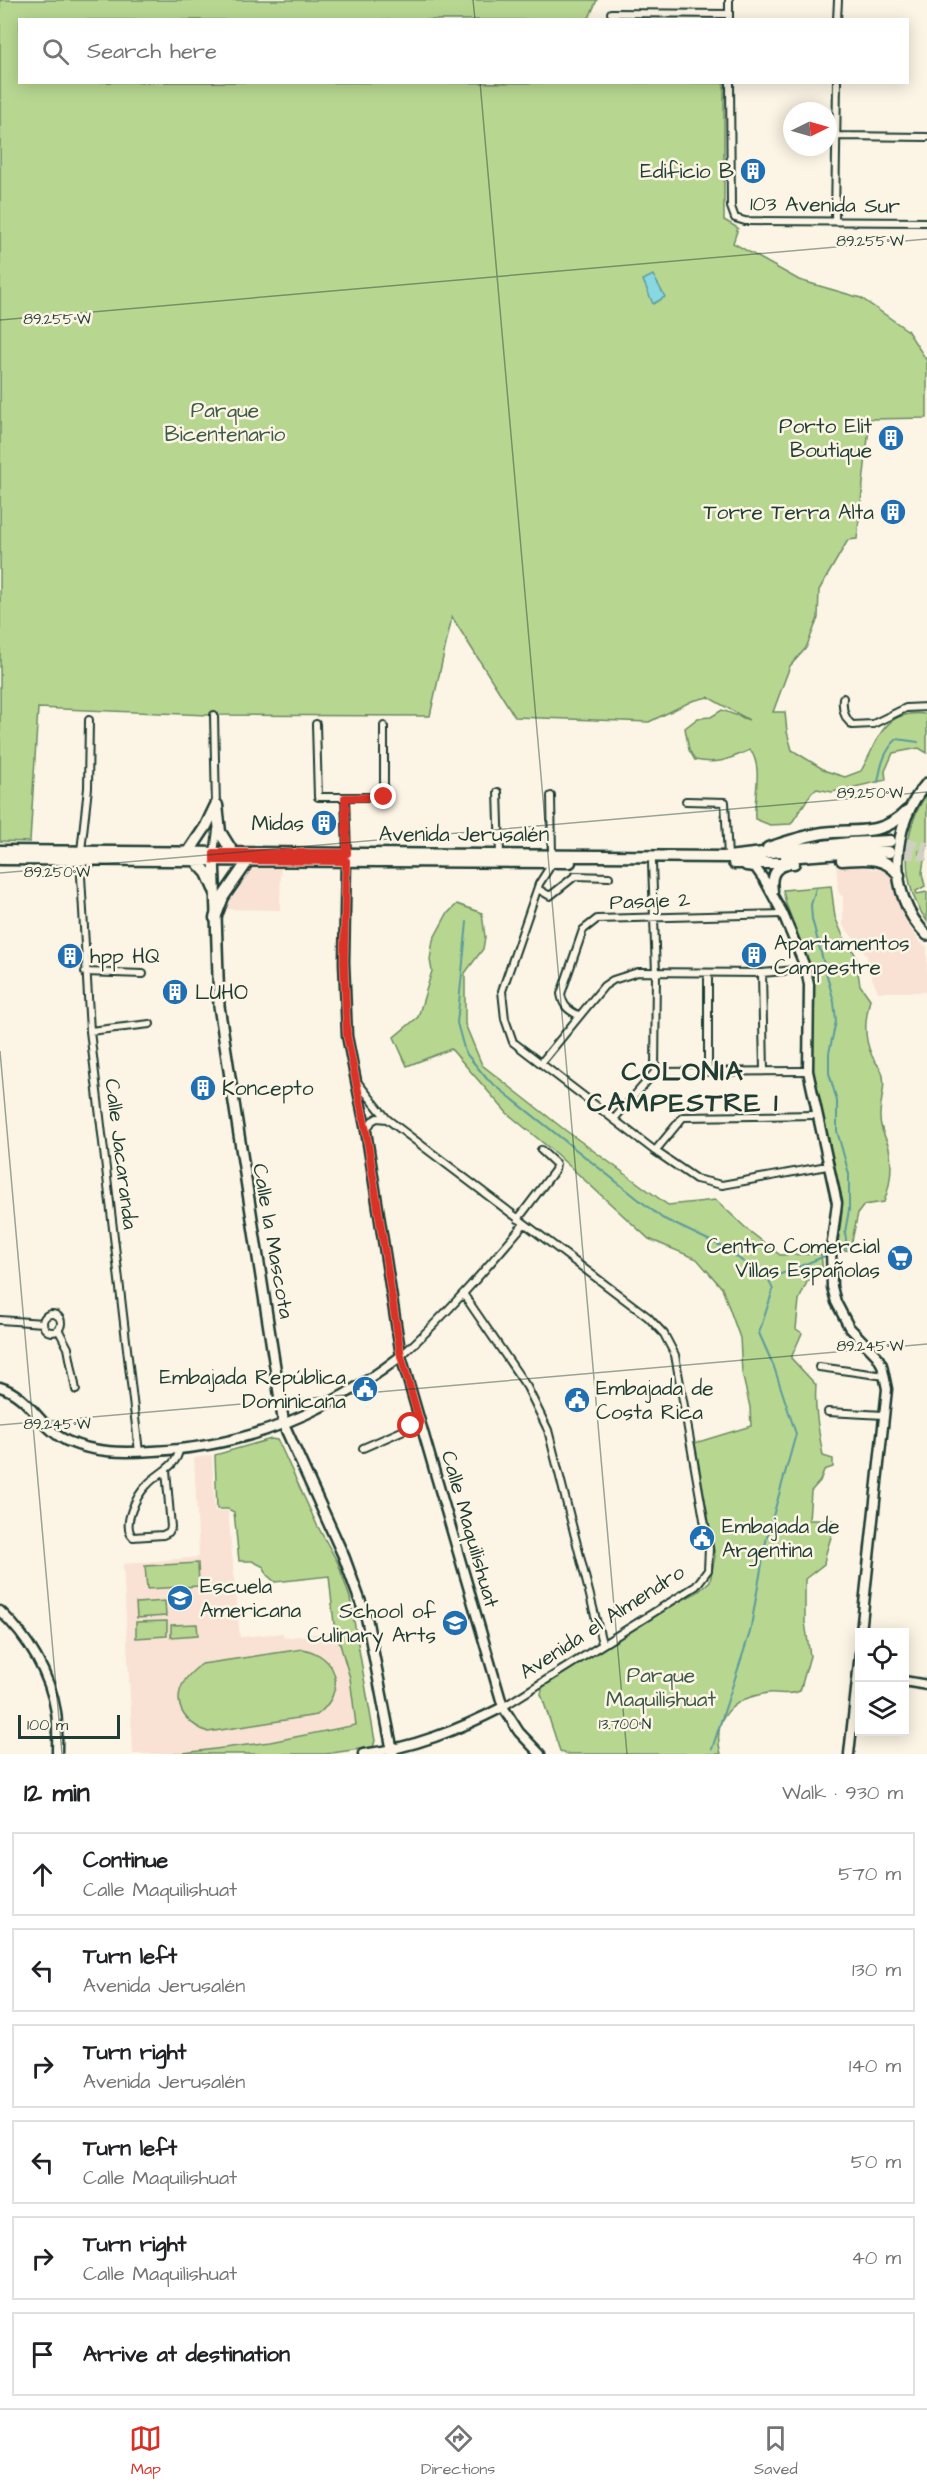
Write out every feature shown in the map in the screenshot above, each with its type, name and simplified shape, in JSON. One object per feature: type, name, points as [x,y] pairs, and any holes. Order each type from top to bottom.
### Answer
[{"type":"main road","points":[[927,783],[907,812],[900,830],[897,851],[899,875],[908,907],[917,924],[927,935]]},
{"type":"main road","points":[[216,804],[220,832],[233,853]]},
{"type":"main road","points":[[214,889],[207,873],[192,857],[216,804]]},
{"type":"main road","points":[[742,856],[802,837],[878,830],[897,821],[907,812]]},
{"type":"main road","name":"Avenida Jerusalén","points":[[0,851],[214,857],[248,861],[346,857],[500,854],[553,858],[652,863],[729,860],[870,851],[890,847],[838,844],[742,856],[729,860],[553,858],[346,857],[233,853],[214,857]]},
{"type":"main road","name":"Avenida Jerusalén","points":[[0,859],[81,855]]},
{"type":"main road","name":"Calle la Mascota","points":[[214,857],[214,918],[219,1006],[284,1425],[344,1557],[367,1620],[392,1752]]},
{"type":"main road","points":[[729,860],[794,863],[875,859],[890,864],[899,875]]},
{"type":"main road","points":[[214,918],[223,897],[248,861]]},
{"type":"street","points":[[611,13],[729,17],[729,0]]},
{"type":"street","points":[[837,18],[838,0]]},
{"type":"street","name":"103 Avenida Sur","points":[[730,84],[731,207],[734,217],[745,222],[836,220],[927,222]]},
{"type":"street","points":[[837,84],[837,102]]},
{"type":"street","points":[[837,136],[927,137]]},
{"type":"street","points":[[836,220],[837,156]]},
{"type":"street","points":[[843,698],[846,718],[852,725],[873,724],[906,708],[927,707]]},
{"type":"street","name":"Calle la Mascota","points":[[214,715],[216,804],[214,857]]},
{"type":"street","name":"Calle Jacaranda","points":[[89,720],[88,788],[81,855],[85,972],[139,1452]]},
{"type":"street","points":[[316,724],[318,797],[345,798],[384,797],[384,726]]},
{"type":"street","points":[[498,792],[500,854]]},
{"type":"street","points":[[551,796],[553,858],[538,889],[502,992],[505,1019],[513,1042],[655,1151],[696,1179],[722,1185],[827,1166]]},
{"type":"street","name":"Calle Maquilishuat","points":[[345,798],[347,1036],[366,1131],[401,1356],[503,1707],[519,1732],[540,1754]]},
{"type":"street","points":[[686,801],[725,802],[729,860],[755,867],[783,914],[806,969],[810,1007],[807,1071],[837,1203],[830,1270],[836,1302],[849,1327],[877,1356],[885,1376],[887,1389],[863,1628]]},
{"type":"street","points":[[614,1119],[655,1072],[656,973],[652,863]]},
{"type":"street","points":[[774,898],[772,883],[774,872],[780,866],[794,863]]},
{"type":"street","points":[[538,889],[550,896],[575,876],[609,877]]},
{"type":"street","name":"Pasaje 2","points":[[578,1015],[568,1010],[562,1001],[561,994],[583,930],[597,919],[783,914]]},
{"type":"street","points":[[541,1063],[578,1015],[604,986],[613,980],[638,972],[762,973],[806,969]]},
{"type":"street","points":[[85,972],[143,974]]},
{"type":"street","points":[[708,973],[708,1071]]},
{"type":"street","points":[[762,973],[764,1071]]},
{"type":"street","points":[[90,1031],[150,1024]]},
{"type":"street","points":[[655,1072],[807,1071]]},
{"type":"street","name":"Avenida el Almendro","points":[[357,1083],[387,1119],[648,1317],[664,1334],[675,1355],[709,1548],[708,1570],[696,1586],[503,1707],[431,1740],[392,1752],[363,1754]]},
{"type":"street","points":[[655,1151],[683,1117],[816,1115]]},
{"type":"street","points":[[366,1131],[372,1121],[377,1118],[387,1119]]},
{"type":"street","points":[[518,1219],[555,1170],[556,1164],[541,1149]]},
{"type":"street","points":[[0,1387],[15,1393],[68,1441],[95,1450],[139,1452],[179,1450],[226,1443],[284,1425],[350,1393],[401,1356],[464,1295],[524,1224]]},
{"type":"street","points":[[464,1295],[527,1387],[548,1430],[602,1643]]},
{"type":"street","points":[[47,1315],[56,1315],[61,1322],[58,1329],[50,1332],[45,1329],[43,1323],[47,1315]]},
{"type":"street","points":[[0,1320],[43,1323]]},
{"type":"street","points":[[58,1329],[68,1348],[76,1390]]},
{"type":"street","points":[[819,1367],[885,1376]]},
{"type":"street","points":[[828,1412],[884,1414]]},
{"type":"street","points":[[363,1448],[420,1423]]},
{"type":"street","points":[[166,1470],[171,1527],[169,1532],[163,1535],[133,1537],[128,1529],[130,1515],[147,1485],[179,1456],[179,1450]]},
{"type":"street","points":[[0,1611],[27,1643],[44,1672],[56,1713],[57,1754]]},
{"type":"street","points":[[849,1754],[858,1682]]},
{"type":"street","points":[[909,1682],[927,1685]]},
{"type":"shaded area","points":[[836,863],[888,871],[892,875],[894,891],[905,919],[919,941],[927,947],[927,992],[878,992],[868,969],[867,956],[843,925],[843,897],[838,892]]},
{"type":"shaded area","points":[[253,865],[281,866],[280,910],[222,909]]},
{"type":"shaded area","name":"Escuela Americana","points":[[212,1455],[215,1511],[228,1511],[240,1637],[283,1633],[284,1638],[336,1631],[350,1678],[356,1725],[226,1748],[176,1754],[133,1754],[123,1564],[199,1557],[194,1458]]},
{"type":"green space","name":"Parque Bicentenario","points":[[0,0],[597,0],[589,18],[18,18],[18,84],[724,84],[724,220],[738,228],[733,243],[799,280],[861,298],[907,330],[927,361],[927,418],[870,419],[857,539],[848,540],[819,590],[818,618],[806,648],[790,666],[773,712],[785,712],[792,750],[826,771],[845,777],[861,771],[884,728],[900,716],[927,714],[927,753],[919,748],[893,753],[885,771],[886,780],[832,792],[817,789],[812,792],[791,824],[770,825],[755,819],[757,774],[754,757],[750,750],[710,762],[695,760],[689,750],[685,728],[698,718],[711,717],[722,710],[749,720],[708,697],[692,701],[649,722],[515,717],[452,617],[430,716],[208,715],[38,708],[30,842],[0,841]]},
{"type":"green space","points":[[927,794],[927,848],[926,851],[919,851],[919,854],[925,854],[922,873],[925,886],[916,891],[917,894],[927,892],[927,921],[912,891],[907,858],[912,824]]},
{"type":"green space","points":[[831,886],[835,917],[843,936],[855,954],[860,985],[870,999],[866,1035],[869,1049],[883,1078],[880,1122],[891,1162],[884,1202],[864,1205],[858,1213],[850,1250],[837,1251],[842,1212],[841,1193],[823,1125],[813,1075],[812,971],[786,904],[783,890]]},
{"type":"green space","name":"Parque Maquilishuat","points":[[457,904],[482,913],[485,937],[483,949],[465,973],[465,1024],[482,1065],[565,1130],[668,1205],[716,1200],[748,1230],[780,1255],[821,1254],[823,1272],[807,1282],[799,1300],[796,1329],[802,1333],[791,1358],[816,1385],[816,1412],[823,1456],[833,1459],[833,1467],[824,1470],[820,1481],[811,1491],[809,1520],[834,1520],[824,1564],[805,1579],[805,1622],[810,1656],[800,1691],[756,1696],[735,1705],[728,1712],[719,1730],[721,1754],[566,1754],[560,1751],[541,1694],[544,1681],[617,1634],[698,1592],[710,1581],[715,1556],[695,1443],[751,1426],[750,1407],[742,1373],[740,1338],[722,1288],[697,1259],[649,1239],[554,1152],[507,1113],[451,1049],[407,1066],[394,1037],[418,1017],[432,971],[430,960],[433,940],[447,914]]},
{"type":"green space","points":[[271,1439],[277,1440],[281,1447],[317,1525],[338,1563],[350,1598],[375,1741],[373,1747],[325,1754],[175,1754],[270,1742],[356,1725],[350,1678],[334,1624],[329,1576],[275,1582],[267,1575],[264,1567],[252,1561],[239,1561],[234,1512],[228,1509],[217,1509],[215,1455]]},
{"type":"green space","points":[[198,1563],[199,1586],[147,1589],[145,1566]]},
{"type":"green space","points":[[165,1601],[166,1616],[137,1618],[136,1603]]},
{"type":"green space","points":[[167,1621],[167,1636],[136,1638],[136,1622]]},
{"type":"green space","points":[[197,1624],[198,1635],[171,1637],[171,1625]]},
{"type":"green space","points":[[303,1649],[325,1659],[335,1676],[332,1696],[317,1715],[208,1732],[196,1726],[181,1710],[180,1691],[184,1682],[202,1664]]},
{"type":"water","points":[[653,275],[665,297],[653,304],[643,280]]},
{"type":"waterway","points":[[878,782],[884,759],[889,748],[897,739],[918,742]]},
{"type":"waterway","points":[[816,888],[811,905],[812,919],[834,1002],[836,1021],[829,1053],[829,1073],[837,1101],[837,1131],[849,1174],[849,1210],[845,1232],[847,1247],[837,1251]]},
{"type":"waterway","points":[[467,922],[457,1023],[465,1052],[487,1079],[662,1218],[721,1246],[769,1280],[773,1290],[759,1333],[774,1367],[796,1434],[766,1541],[750,1632],[712,1749]]},
{"type":"waterway","points":[[769,1279],[825,1256]]},
{"type":"tunnel","points":[[892,841],[927,847]]},
{"type":"tunnel","points":[[889,852],[927,856]]},
{"type":"place","name":"Edificio B","points":[[753,171]]},
{"type":"place","name":"Porto Elit Boutique","points":[[891,438]]},
{"type":"place","name":"Torre Terra Alta","points":[[893,512]]},
{"type":"place","name":"Midas","points":[[324,823]]},
{"type":"place","name":"Apartamentos Campestre","points":[[754,955]]},
{"type":"place","name":"hpp HQ","points":[[70,956]]},
{"type":"place","name":"LUHO","points":[[175,992]]},
{"type":"place","name":"Koncepto","points":[[203,1088]]},
{"type":"place","name":"Centro Comercial Villas Españolas","points":[[900,1258]]},
{"type":"place","name":"Embajada República Dominicana","points":[[365,1389]]},
{"type":"place","name":"Embajada de Costa Rica","points":[[577,1400]]},
{"type":"place","name":"Embajada de Argentina","points":[[702,1538]]},
{"type":"place","name":"Escuela Americana","points":[[180,1598]]},
{"type":"place","name":"School of Culinary Arts","points":[[455,1623]]},
{"type":"district","name":"COLONIA CAMPESTRE 1","points":[[683,1088]]},
{"type":"route","points":[[384,797],[345,798],[347,853],[214,853],[214,860],[346,861],[344,962],[347,1036],[366,1131],[401,1356],[420,1423],[411,1426]]}]
